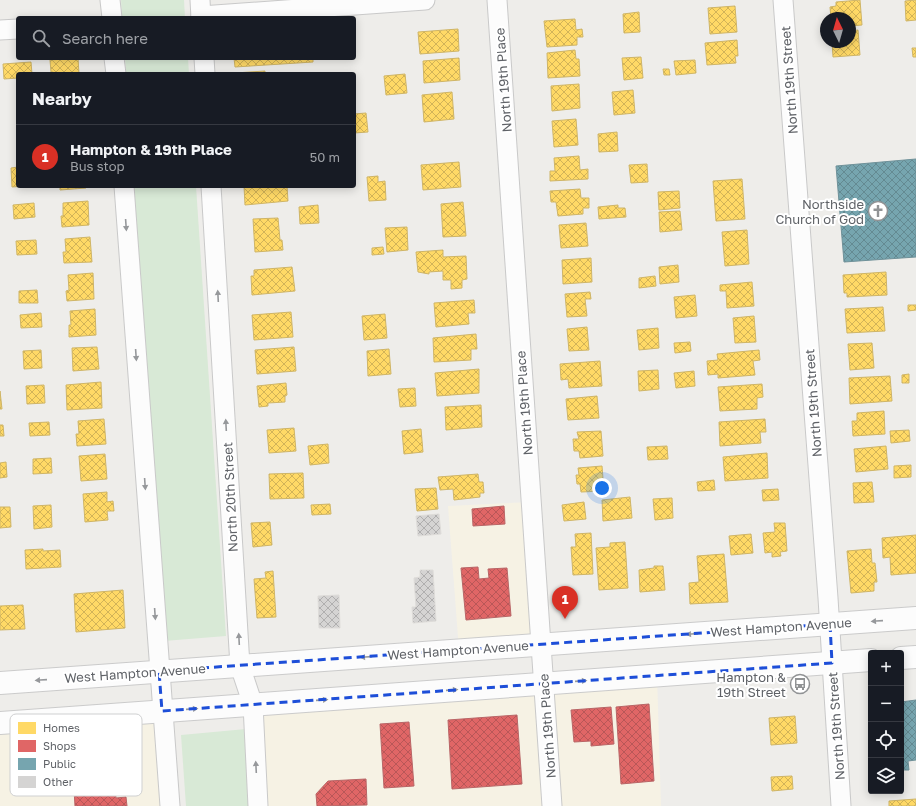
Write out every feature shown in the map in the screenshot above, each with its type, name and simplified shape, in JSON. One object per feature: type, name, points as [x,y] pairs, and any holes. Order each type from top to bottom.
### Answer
[{"type":"main road","name":"West Hampton Avenue","points":[[0,683],[916,618]]},
{"type":"main road","points":[[904,658],[916,657]]},
{"type":"main road","points":[[122,714],[868,660]]},
{"type":"main road","points":[[0,723],[10,722]]},
{"type":"street","points":[[110,0],[112,16]]},
{"type":"street","points":[[201,11],[425,0]]},
{"type":"street","name":"North 19th Place","points":[[497,0],[552,806]]},
{"type":"street","name":"North 19th Street","points":[[783,0],[830,624],[841,806]]},
{"type":"street","points":[[0,30],[16,29]]},
{"type":"street","points":[[114,60],[116,72]]},
{"type":"street","points":[[204,60],[205,72]]},
{"type":"street","points":[[124,188],[170,806]]},
{"type":"street","name":"North 20th Street","points":[[211,188],[240,666],[252,705],[258,806]]},
{"type":"highlighted area","points":[[830,624],[832,663],[162,711],[159,671]]},
{"type":"shaded area","points":[[531,502],[541,644],[459,650],[448,506]]},
{"type":"shaded area","points":[[657,675],[661,806],[258,806],[253,705]]},
{"type":"shaded area","points":[[162,711],[170,806],[0,806],[0,723],[10,722],[10,796],[142,796],[142,714],[122,714]]},
{"type":"green space","points":[[121,0],[184,0],[185,16],[122,16]]},
{"type":"green space","points":[[125,60],[188,60],[189,72],[126,72]]},
{"type":"green space","points":[[134,188],[196,188],[226,636],[164,641]]},
{"type":"green space","points":[[246,729],[251,806],[186,806],[181,735]]},
{"type":"building: Homes","points":[[860,0],[862,25],[856,26],[856,12],[830,12],[830,7],[836,6],[836,2]]},
{"type":"building: Homes","points":[[916,0],[916,20],[906,21],[905,1]]},
{"type":"building: Homes","points":[[735,6],[737,32],[710,34],[708,8]]},
{"type":"building: Homes","points":[[639,12],[640,32],[624,33],[623,14]]},
{"type":"building: Homes","points":[[575,19],[576,30],[582,29],[583,37],[577,37],[577,45],[547,47],[544,21]]},
{"type":"building: Homes","points":[[458,29],[459,51],[420,54],[418,32]]},
{"type":"building: Homes","points":[[856,30],[858,30],[860,55],[833,57],[832,48],[856,48]]},
{"type":"building: Homes","points":[[737,40],[738,56],[735,56],[736,63],[707,65],[705,43]]},
{"type":"building: Homes","points":[[912,48],[916,48],[916,57],[913,57]]},
{"type":"building: Homes","points":[[575,50],[576,59],[579,59],[580,76],[548,78],[547,53]]},
{"type":"building: Homes","points":[[641,57],[643,78],[624,80],[622,58]]},
{"type":"building: Homes","points":[[459,58],[460,80],[424,83],[423,61]]},
{"type":"building: Homes","points":[[50,60],[78,60],[79,72],[51,72]]},
{"type":"building: Homes","points":[[234,60],[313,60],[313,62],[235,67]]},
{"type":"building: Homes","points":[[695,60],[696,73],[676,75],[674,61]]},
{"type":"building: Homes","points":[[31,62],[32,72],[16,72],[16,78],[4,79],[3,64]]},
{"type":"building: Homes","points":[[663,69],[669,69],[670,75],[664,75]]},
{"type":"building: Homes","points":[[405,74],[407,93],[386,95],[384,76]]},
{"type":"building: Homes","points":[[579,84],[580,108],[552,111],[551,86]]},
{"type":"building: Homes","points":[[633,90],[635,113],[614,115],[612,92]]},
{"type":"building: Homes","points":[[452,92],[454,119],[424,122],[422,95]]},
{"type":"building: Homes","points":[[366,113],[368,132],[356,133],[356,114]]},
{"type":"building: Homes","points":[[576,119],[578,145],[554,147],[552,121]]},
{"type":"building: Homes","points":[[617,132],[618,151],[599,152],[598,134]]},
{"type":"building: Homes","points":[[579,156],[580,170],[588,169],[588,179],[550,181],[550,171],[555,171],[554,158]]},
{"type":"building: Homes","points":[[459,162],[461,187],[423,190],[421,165]]},
{"type":"building: Homes","points":[[647,164],[648,182],[631,183],[629,165]]},
{"type":"building: Homes","points":[[16,167],[16,187],[12,187],[11,168]]},
{"type":"building: Homes","points":[[378,176],[378,182],[385,181],[386,200],[369,201],[367,177]]},
{"type":"building: Homes","points":[[742,179],[745,219],[716,221],[713,181]]},
{"type":"building: Homes","points":[[60,188],[86,188],[60,190]]},
{"type":"building: Homes","points":[[244,188],[287,188],[288,201],[245,205]]},
{"type":"building: Homes","points":[[580,189],[581,198],[589,198],[589,208],[583,208],[583,214],[558,216],[556,202],[551,202],[550,191]]},
{"type":"building: Homes","points":[[679,191],[680,208],[659,210],[658,192]]},
{"type":"building: Homes","points":[[88,201],[89,225],[62,227],[61,216],[63,216],[63,203]]},
{"type":"building: Homes","points":[[463,202],[466,236],[443,237],[441,204]]},
{"type":"building: Homes","points":[[34,203],[35,217],[14,219],[13,205]]},
{"type":"building: Homes","points":[[318,205],[319,223],[300,224],[299,207]]},
{"type":"building: Homes","points":[[618,205],[618,208],[625,208],[626,217],[599,219],[598,207]]},
{"type":"building: Homes","points":[[680,211],[682,230],[660,232],[659,212]]},
{"type":"building: Homes","points":[[278,218],[280,240],[282,240],[283,250],[255,252],[253,219]]},
{"type":"building: Homes","points":[[586,223],[588,246],[561,248],[559,225]]},
{"type":"building: Homes","points":[[407,227],[408,250],[387,252],[385,228]]},
{"type":"building: Homes","points":[[747,230],[749,264],[725,266],[722,232]]},
{"type":"building: Homes","points":[[90,237],[92,262],[64,263],[63,252],[66,252],[65,239]]},
{"type":"building: Homes","points":[[36,240],[37,254],[17,255],[16,241]]},
{"type":"building: Homes","points":[[383,247],[384,254],[372,255],[372,248]]},
{"type":"building: Homes","points":[[443,250],[443,257],[466,256],[467,279],[462,280],[462,288],[451,289],[451,280],[443,280],[443,271],[429,272],[429,274],[418,272],[416,252]]},
{"type":"building: Homes","points":[[591,258],[592,282],[563,284],[562,260]]},
{"type":"building: Homes","points":[[678,265],[679,282],[660,284],[659,267]]},
{"type":"building: Homes","points":[[292,267],[295,291],[252,295],[251,276],[254,276],[254,270]]},
{"type":"building: Homes","points":[[886,272],[887,295],[847,297],[847,293],[844,293],[843,275]]},
{"type":"building: Homes","points":[[93,273],[94,299],[67,301],[66,291],[69,290],[68,275]]},
{"type":"building: Homes","points":[[655,276],[656,286],[639,288],[639,278]]},
{"type":"building: Homes","points":[[752,282],[754,306],[727,308],[726,291],[720,291],[720,285]]},
{"type":"building: Homes","points":[[37,290],[38,303],[19,303],[19,291]]},
{"type":"building: Homes","points":[[590,292],[591,299],[585,299],[587,316],[567,317],[565,294]]},
{"type":"building: Homes","points":[[695,295],[697,316],[676,318],[674,297]]},
{"type":"building: Homes","points":[[474,300],[475,313],[468,313],[469,324],[436,327],[434,303]]},
{"type":"building: Homes","points":[[908,305],[916,305],[916,310],[908,311]]},
{"type":"building: Homes","points":[[883,307],[885,331],[847,333],[845,309]]},
{"type":"building: Homes","points":[[95,309],[96,335],[69,337],[69,325],[71,325],[70,311]]},
{"type":"building: Homes","points":[[291,312],[293,337],[254,340],[252,315]]},
{"type":"building: Homes","points":[[41,313],[42,327],[21,328],[20,315]]},
{"type":"building: Homes","points":[[385,314],[387,338],[364,340],[362,316]]},
{"type":"building: Homes","points":[[754,316],[756,342],[735,343],[733,318]]},
{"type":"building: Homes","points":[[587,327],[589,350],[569,351],[567,329]]},
{"type":"building: Homes","points":[[658,328],[659,348],[639,350],[637,330]]},
{"type":"building: Homes","points":[[476,334],[477,349],[471,349],[471,360],[434,362],[433,338]]},
{"type":"building: Homes","points":[[690,342],[691,351],[675,353],[674,343]]},
{"type":"building: Homes","points":[[872,343],[874,368],[850,370],[848,344]]},
{"type":"building: Homes","points":[[97,347],[99,369],[73,371],[72,348]]},
{"type":"building: Homes","points":[[294,347],[296,371],[257,374],[255,350]]},
{"type":"building: Homes","points":[[389,349],[391,374],[368,376],[367,351]]},
{"type":"building: Homes","points":[[41,350],[42,368],[24,369],[23,351]]},
{"type":"building: Homes","points":[[759,350],[760,360],[753,361],[755,375],[718,378],[718,374],[708,375],[707,361],[718,360],[717,354]]},
{"type":"building: Homes","points":[[600,361],[602,386],[569,388],[568,379],[561,380],[560,364]]},
{"type":"building: Homes","points":[[479,369],[479,393],[437,396],[435,373]]},
{"type":"building: Homes","points":[[658,370],[659,389],[639,391],[638,371]]},
{"type":"building: Homes","points":[[694,371],[695,386],[676,388],[674,373]]},
{"type":"building: Homes","points":[[909,374],[909,383],[902,383],[902,375]]},
{"type":"building: Homes","points":[[890,376],[892,401],[850,404],[849,378]]},
{"type":"building: Homes","points":[[101,382],[102,408],[67,410],[66,385]]},
{"type":"building: Homes","points":[[286,383],[287,395],[285,396],[285,402],[268,403],[268,406],[259,407],[257,386]]},
{"type":"building: Homes","points":[[762,384],[763,397],[757,398],[757,409],[720,411],[718,387]]},
{"type":"building: Homes","points":[[44,385],[45,403],[27,404],[26,386]]},
{"type":"building: Homes","points":[[415,388],[416,406],[400,407],[398,389]]},
{"type":"building: Homes","points":[[0,391],[2,409],[0,409]]},
{"type":"building: Homes","points":[[597,396],[599,418],[568,420],[566,399]]},
{"type":"building: Homes","points":[[481,405],[482,427],[446,430],[445,407]]},
{"type":"building: Homes","points":[[884,411],[885,434],[853,436],[852,421],[857,421],[857,413]]},
{"type":"building: Homes","points":[[104,419],[106,444],[77,446],[76,434],[79,434],[78,421]]},
{"type":"building: Homes","points":[[765,419],[766,432],[760,432],[761,443],[720,446],[719,422]]},
{"type":"building: Homes","points":[[49,422],[50,435],[30,436],[29,423]]},
{"type":"building: Homes","points":[[0,425],[3,425],[4,436],[0,436]]},
{"type":"building: Homes","points":[[294,428],[296,451],[269,453],[267,430]]},
{"type":"building: Homes","points":[[421,429],[423,452],[404,454],[402,431]]},
{"type":"building: Homes","points":[[909,430],[910,441],[891,443],[890,431]]},
{"type":"building: Homes","points":[[601,431],[603,456],[580,458],[579,451],[574,451],[573,439],[579,439],[577,432]]},
{"type":"building: Homes","points":[[328,444],[329,463],[310,465],[308,446]]},
{"type":"building: Homes","points":[[667,446],[668,459],[648,460],[647,447]]},
{"type":"building: Homes","points":[[886,446],[888,469],[856,472],[854,449]]},
{"type":"building: Homes","points":[[767,453],[768,478],[725,481],[723,457]]},
{"type":"building: Homes","points":[[105,454],[107,479],[81,481],[79,456]]},
{"type":"building: Homes","points":[[51,458],[52,473],[33,474],[33,459]]},
{"type":"building: Homes","points":[[6,462],[7,477],[0,478],[0,463]]},
{"type":"building: Homes","points":[[911,465],[911,477],[894,478],[894,466]]},
{"type":"building: Homes","points":[[602,466],[604,491],[581,492],[580,484],[577,484],[576,475],[579,475],[578,468]]},
{"type":"building: Homes","points":[[303,473],[304,498],[270,499],[269,474]]},
{"type":"building: Homes","points":[[478,474],[479,482],[483,482],[484,493],[480,493],[480,497],[454,500],[453,489],[440,490],[438,477]]},
{"type":"building: Homes","points":[[714,480],[715,490],[698,491],[697,482]]},
{"type":"building: Homes","points":[[872,482],[874,502],[854,503],[853,483]]},
{"type":"building: Homes","points":[[436,488],[438,509],[417,511],[415,489]]},
{"type":"building: Homes","points":[[778,489],[779,500],[763,501],[762,490]]},
{"type":"building: Homes","points":[[107,492],[107,502],[113,501],[114,511],[107,511],[108,520],[85,522],[83,494]]},
{"type":"building: Homes","points":[[630,497],[632,518],[603,521],[602,500]]},
{"type":"building: Homes","points":[[672,498],[673,518],[655,520],[653,499]]},
{"type":"building: Homes","points":[[584,502],[586,519],[564,521],[562,505]]},
{"type":"building: Homes","points":[[330,504],[331,514],[312,515],[311,505]]},
{"type":"building: Homes","points":[[51,505],[52,527],[34,529],[33,506]]},
{"type":"building: Homes","points":[[0,507],[10,507],[11,527],[0,528]]},
{"type":"building: Homes","points":[[270,522],[272,545],[253,547],[251,523]]},
{"type":"building: Homes","points":[[774,523],[785,523],[787,551],[780,552],[781,556],[772,557],[772,552],[765,553],[763,533],[775,532]]},
{"type":"building: Homes","points":[[591,533],[593,574],[573,575],[571,547],[576,547],[575,534]]},
{"type":"building: Homes","points":[[751,534],[753,553],[731,555],[729,536]]},
{"type":"building: Homes","points":[[916,535],[916,573],[891,575],[890,557],[883,558],[882,538]]},
{"type":"building: Homes","points":[[625,542],[628,588],[599,590],[596,548],[610,547],[610,543]]},
{"type":"building: Homes","points":[[43,549],[43,551],[60,550],[61,567],[26,569],[25,550]]},
{"type":"building: Homes","points":[[871,549],[872,563],[875,563],[877,582],[874,582],[874,591],[851,593],[847,551]]},
{"type":"building: Homes","points":[[724,554],[728,602],[690,604],[689,583],[699,582],[697,556]]},
{"type":"building: Homes","points":[[654,566],[663,566],[665,590],[640,592],[639,570],[654,568]]},
{"type":"building: Homes","points":[[273,571],[276,617],[257,618],[254,579],[266,578],[265,572]]},
{"type":"building: Homes","points":[[123,590],[125,628],[76,632],[74,594]]},
{"type":"building: Homes","points":[[23,605],[25,629],[0,630],[0,606]]},
{"type":"building: Homes","points":[[795,716],[797,743],[771,745],[769,718]]},
{"type":"building: Homes","points":[[792,776],[793,789],[772,791],[771,777]]},
{"type":"building: Homes","points":[[916,799],[916,806],[889,806],[889,801]]},
{"type":"building: Shops","points":[[504,506],[505,524],[473,526],[472,509]]},
{"type":"building: Shops","points":[[478,567],[479,579],[489,578],[488,569],[507,568],[511,616],[466,620],[461,568]]},
{"type":"building: Shops","points":[[649,704],[654,781],[621,784],[616,707]]},
{"type":"building: Shops","points":[[611,707],[614,744],[591,746],[591,741],[574,742],[571,710]]},
{"type":"building: Shops","points":[[517,715],[522,784],[452,789],[448,720]]},
{"type":"building: Shops","points":[[409,722],[414,786],[384,788],[380,724]]},
{"type":"building: Shops","points":[[366,779],[367,805],[317,806],[316,794],[328,781]]},
{"type":"building: Shops","points":[[74,796],[126,797],[127,806],[75,806]]},
{"type":"building: Public","name":"Northside Church of God","points":[[916,159],[916,257],[844,262],[836,166]]},
{"type":"building: Public","points":[[916,700],[916,760],[908,761],[909,770],[904,770],[904,702]]},
{"type":"building: Other","points":[[439,514],[441,534],[418,536],[416,516]]},
{"type":"building: Other","points":[[420,570],[433,570],[436,621],[413,623],[412,607],[416,607],[414,578],[420,577]]},
{"type":"building: Other","points":[[339,595],[340,628],[319,628],[318,596]]},
{"type":"place","name":"Northside Church of God","points":[[878,211]]},
{"type":"place","name":"Hampton & 19th Place","points":[[565,619]]},
{"type":"place","name":"Hampton & 19th Street","points":[[800,684]]}]
